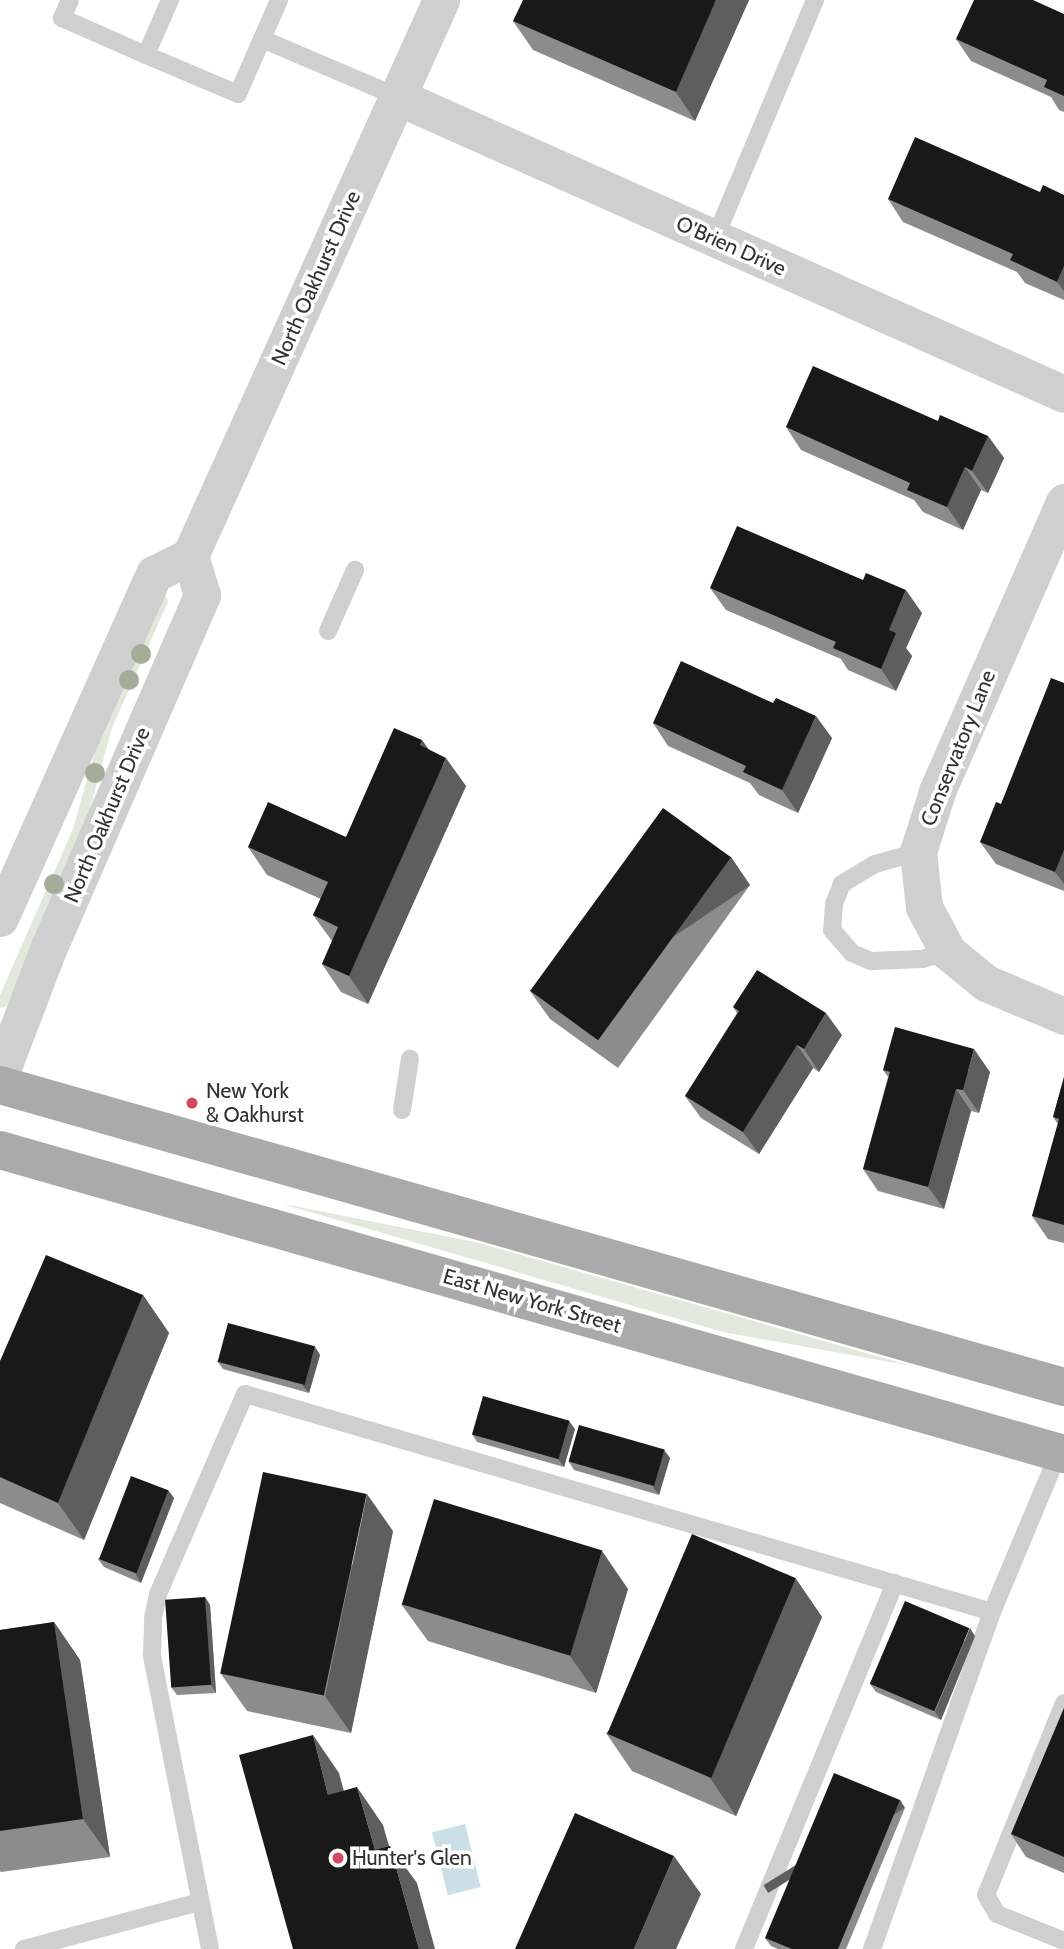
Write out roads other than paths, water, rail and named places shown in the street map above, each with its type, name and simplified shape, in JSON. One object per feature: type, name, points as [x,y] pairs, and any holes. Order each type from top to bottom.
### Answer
[{"type":"main road","points":[[0,1085],[1064,1387]]},
{"type":"main road","name":"East New York Street","points":[[0,1150],[1062,1453]]},
{"type":"street","name":"North Oakhurst Drive","points":[[0,1075],[49,947],[202,595],[190,556],[441,0]]},
{"type":"street","name":"O'Brien Drive","points":[[398,97],[1064,394]]},
{"type":"street","name":"Conservatory Lane","points":[[1064,502],[937,792],[918,852],[924,908],[948,952],[986,983],[1064,1016]]},
{"type":"street","points":[[0,918],[154,575],[190,556]]},
{"type":"lane","points":[[70,0],[62,18],[238,94],[279,0]]},
{"type":"lane","points":[[146,54],[170,0]]},
{"type":"lane","points":[[715,238],[815,0]]},
{"type":"lane","points":[[262,38],[398,97]]},
{"type":"lane","points":[[328,631],[355,570]]},
{"type":"lane","points":[[918,852],[876,864],[842,884],[834,904],[832,930],[852,953],[871,961],[922,959],[948,952]]},
{"type":"lane","points":[[402,1110],[410,1059]]},
{"type":"lane","points":[[210,1949],[198,1902],[152,1655],[153,1618],[158,1594],[245,1394],[992,1612]]},
{"type":"lane","points":[[872,1949],[992,1612],[1062,1453]]},
{"type":"lane","points":[[744,1949],[895,1583]]},
{"type":"lane","points":[[1064,1703],[986,1895],[997,1914],[1064,1941]]},
{"type":"lane","points":[[24,1949],[198,1902]]},
{"type":"place","name":"New York & Oakhurst","points":[[192,1103]]},
{"type":"place","name":"Hunter's Glen","points":[[338,1858]]}]
